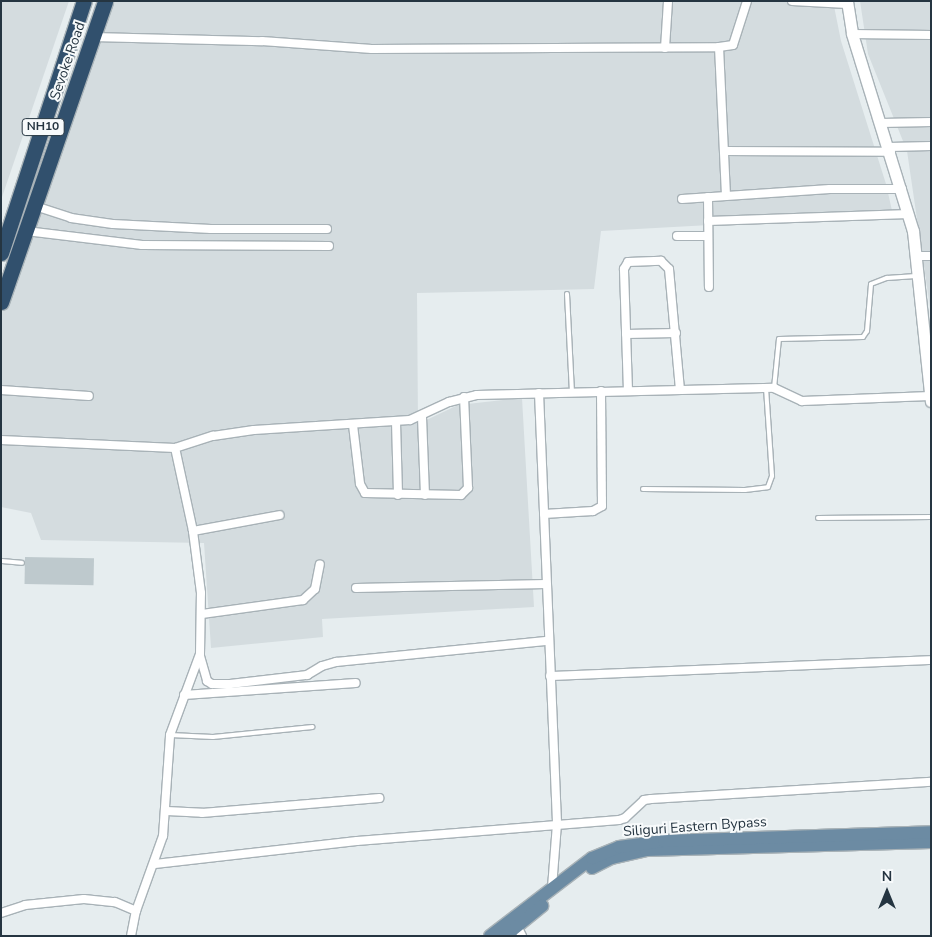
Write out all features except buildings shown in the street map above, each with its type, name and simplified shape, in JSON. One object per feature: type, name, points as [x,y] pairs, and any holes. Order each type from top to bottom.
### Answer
[{"type":"highway","name":"Sevoke Road","points":[[1,253],[5,229],[84,1]]},
{"type":"highway","name":"Sevoke Road","points":[[1,302],[105,1]]},
{"type":"main road","name":"Siliguri Eastern Bypass","points":[[490,936],[592,858],[635,844],[931,832]]},
{"type":"main road","name":"Siliguri Eastern Bypass","points":[[505,936],[520,931],[597,864],[629,854],[931,842]]},
{"type":"street","points":[[666,48],[668,1]]},
{"type":"street","points":[[93,37],[262,41],[372,49],[719,47],[733,45],[747,1]]},
{"type":"street","points":[[792,1],[847,3],[852,34],[902,189],[917,256],[931,400]]},
{"type":"street","points":[[852,34],[931,35]]},
{"type":"street","points":[[719,47],[726,196]]},
{"type":"street","points":[[882,123],[931,122]]},
{"type":"street","points":[[724,152],[890,150],[931,146]]},
{"type":"street","points":[[682,199],[830,189],[902,189]]},
{"type":"street","points":[[708,197],[708,287]]},
{"type":"street","points":[[35,206],[71,218],[114,224],[211,229],[326,229]]},
{"type":"street","points":[[708,221],[908,214]]},
{"type":"street","points":[[26,231],[142,245],[329,246]]},
{"type":"street","points":[[677,236],[708,236]]},
{"type":"street","points":[[917,256],[931,256]]},
{"type":"street","points":[[628,391],[624,269],[628,262],[666,264],[671,280],[680,390]]},
{"type":"street","points":[[626,334],[676,333]]},
{"type":"street","points":[[1,440],[175,448],[213,436],[254,430],[396,422],[422,417],[464,397],[539,393],[770,388],[802,401],[930,396]]},
{"type":"street","points":[[1,390],[89,396]]},
{"type":"street","points":[[544,514],[593,511],[602,506],[601,392]]},
{"type":"street","points":[[539,393],[557,824],[552,888]]},
{"type":"street","points":[[353,425],[362,490],[371,495],[461,495],[468,492],[464,397]]},
{"type":"street","points":[[422,417],[425,495]]},
{"type":"street","points":[[396,422],[398,495]]},
{"type":"street","points":[[175,448],[193,531],[202,614],[200,654],[207,680],[212,684],[230,684],[307,675],[322,666],[336,662],[548,641]]},
{"type":"street","points":[[193,531],[280,515]]},
{"type":"street","points":[[202,614],[303,600],[315,589],[320,564]]},
{"type":"street","points":[[356,588],[546,584]]},
{"type":"street","points":[[131,936],[136,911],[155,864],[167,811],[170,734],[200,654]]},
{"type":"street","points":[[550,676],[931,660]]},
{"type":"street","points":[[184,695],[356,683]]},
{"type":"street","points":[[155,864],[357,841],[625,818],[638,804],[651,798],[931,782]]},
{"type":"street","points":[[167,811],[202,813],[379,798]]},
{"type":"street","points":[[1,913],[25,905],[84,899],[115,902],[136,911]]},
{"type":"lane","points":[[643,489],[746,490],[768,487],[772,476],[770,388],[779,339],[863,336],[867,331],[871,284],[887,278],[919,275]]},
{"type":"lane","points":[[567,294],[572,392]]},
{"type":"lane","points":[[818,518],[931,517]]},
{"type":"lane","points":[[1,561],[22,563]]},
{"type":"lane","points":[[170,734],[213,737],[312,727]]},
{"type":"shaded area","points":[[1,1],[69,1],[1,200]]},
{"type":"shaded area","points":[[96,1],[833,1],[841,41],[886,184],[893,215],[601,231],[594,289],[417,293],[418,424],[458,405],[522,398],[534,607],[322,619],[323,637],[211,648],[204,543],[41,540],[31,513],[1,507],[1,308]]},
{"type":"shaded area","points":[[860,1],[931,1],[931,314],[907,151],[868,54]]}]
